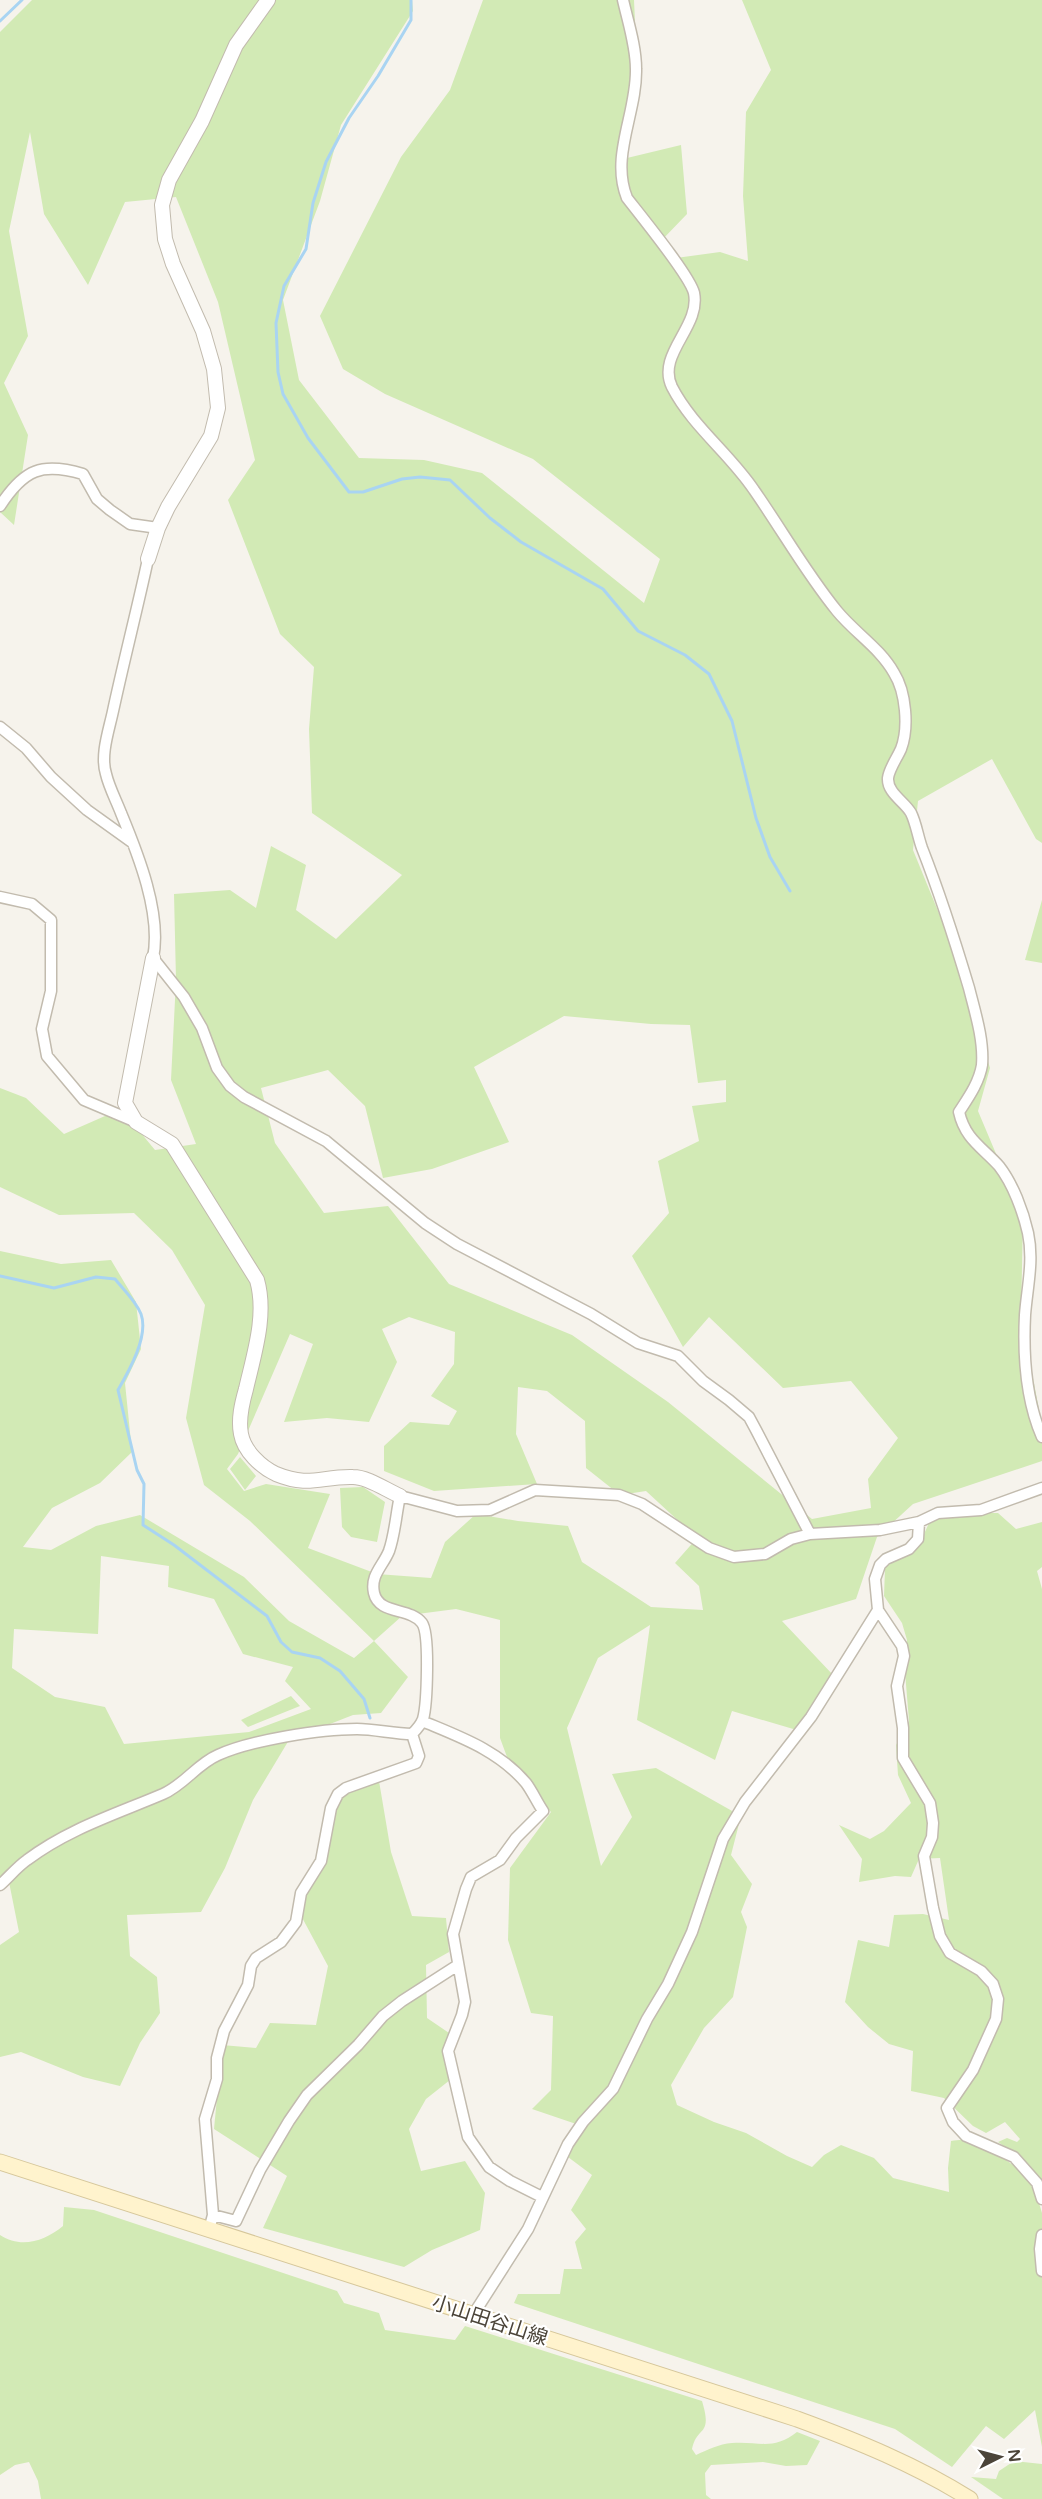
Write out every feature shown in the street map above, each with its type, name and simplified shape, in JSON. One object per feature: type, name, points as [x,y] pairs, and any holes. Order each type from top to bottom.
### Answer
[{"type":"main road","name":"小山田谷山線","points":[[0,2162],[211,2223],[473,2315],[830,2431],[917,2469],[970,2499]]},
{"type":"street","points":[[136,1122],[125,1103],[126,1090],[134,1065],[156,932],[134,843],[106,776],[104,763],[127,644],[158,528],[168,507],[211,436],[219,408],[214,369],[203,331],[173,264],[165,239],[162,205],[169,180],[202,122],[236,45],[268,0]]},
{"type":"street","points":[[623,0],[637,70],[622,149],[623,187],[627,198],[681,271],[695,294],[693,311],[687,329],[670,360],[668,372],[671,385],[707,433],[755,490],[804,568],[838,612],[886,660],[896,675],[901,689],[906,729],[902,746],[888,778],[891,789],[911,813],[937,886],[975,1011],[982,1065],[972,1091],[959,1112],[962,1128],[999,1167],[1013,1190],[1028,1234],[1030,1274],[1025,1315],[1025,1352],[1031,1405],[1042,1437]]},
{"type":"street","points":[[0,506],[9,492],[32,472],[59,467],[83,474],[97,499],[130,524],[158,528]]},
{"type":"street","points":[[0,727],[26,748],[51,777],[87,810],[134,843]]},
{"type":"street","points":[[0,897],[32,904],[51,920],[51,992],[42,1029],[47,1056],[84,1100],[136,1122],[172,1144],[257,1280],[261,1296],[258,1336],[241,1407],[240,1425],[244,1443],[264,1467],[295,1481],[307,1482],[354,1477],[400,1496],[457,1511],[490,1510],[535,1491],[582,1491],[620,1495],[642,1504],[709,1548],[734,1557],[765,1554],[791,1539],[810,1534],[880,1530],[919,1522],[938,1513],[981,1510],[1042,1488]]},
{"type":"street","points":[[153,958],[184,997],[202,1028],[217,1068],[237,1092],[326,1141],[424,1223],[457,1244],[591,1314],[638,1343],[678,1356],[688,1363],[703,1381],[729,1400],[752,1424],[810,1534]]},
{"type":"street","points":[[400,1496],[389,1551],[373,1578],[373,1590],[375,1599],[381,1605],[417,1618],[426,1630],[425,1706],[422,1722],[412,1734]]},
{"type":"street","points":[[919,1522],[918,1539],[909,1549],[885,1559],[880,1565],[875,1579],[878,1610],[902,1646],[904,1656],[897,1686],[903,1728],[903,1758],[930,1803],[933,1823],[932,1837],[924,1856],[940,1936],[950,1953],[981,1971],[993,1984],[998,1999],[996,2019],[973,2070],[947,2108],[953,2122],[966,2136],[1014,2157],[1037,2183],[1042,2199]]},
{"type":"street","points":[[473,2315],[528,2229],[568,2144],[583,2122],[612,2089],[647,2019],[681,1960],[723,1839],[745,1802],[811,1717],[878,1610]]},
{"type":"street","points":[[422,1722],[479,1745],[505,1763],[526,1784],[543,1811],[516,1838],[500,1860],[471,1877],[453,1934],[465,2002],[448,2051],[468,2137],[489,2167],[510,2181],[542,2197]]},
{"type":"street","points":[[0,1885],[26,1860],[55,1842],[79,1828],[177,1788],[215,1756],[234,1748],[324,1731],[360,1729],[388,1734],[412,1734]]},
{"type":"street","points":[[412,1734],[419,1756],[416,1763],[346,1788],[338,1794],[331,1808],[321,1861],[301,1893],[296,1922],[281,1942],[256,1958],[251,1966],[248,1985],[224,2031],[217,2058],[217,2079],[205,2119],[211,2223],[236,2221],[260,2170],[307,2095],[384,2016],[402,2001],[458,1965]]},
{"type":"street","points":[[1042,2235],[1040,2249],[1042,2271]]},
{"type":"green space","points":[[32,0],[412,0],[413,11],[341,125],[320,201],[283,300],[299,380],[359,458],[424,460],[482,473],[644,603],[660,559],[533,459],[385,394],[343,369],[320,316],[401,157],[450,90],[483,0],[634,0],[638,87],[627,158],[681,145],[687,214],[661,241],[676,258],[720,252],[748,261],[743,196],[746,112],[771,70],[742,0],[1042,0],[1042,843],[1036,839],[992,759],[918,801],[913,850],[956,955],[990,1068],[978,1111],[1023,1218],[1021,1316],[1042,1425],[1042,1461],[913,1504],[877,1537],[856,1599],[782,1621],[834,1676],[800,1731],[732,1711],[715,1760],[637,1720],[650,1625],[598,1658],[567,1728],[601,1866],[632,1817],[612,1774],[656,1768],[741,1816],[731,1855],[752,1884],[741,1912],[747,1927],[733,1997],[704,2028],[671,2085],[677,2105],[714,2122],[746,2133],[812,2167],[824,2155],[841,2145],[874,2158],[893,2178],[949,2192],[948,2168],[951,2141],[967,2140],[1010,2163],[1030,2183],[1042,2213],[1042,2447],[1035,2410],[1004,2439],[986,2426],[952,2467],[895,2429],[514,2303],[518,2294],[560,2294],[564,2269],[582,2269],[575,2242],[586,2229],[571,2210],[592,2175],[564,2154],[585,2127],[532,2109],[551,2090],[553,2016],[531,2013],[508,1940],[510,1868],[551,1812],[513,1773],[500,1738],[500,1620],[456,1609],[402,1616],[374,1641],[250,1521],[204,1485],[186,1418],[205,1305],[172,1250],[134,1213],[59,1215],[0,1187],[0,1088],[26,1098],[64,1134],[121,1109],[155,1150],[196,1144],[171,1080],[176,980],[174,894],[230,890],[256,908],[271,846],[306,865],[296,910],[336,939],[402,875],[312,813],[309,729],[314,667],[280,634],[228,500],[255,460],[218,302],[176,197],[125,202],[88,285],[44,214],[30,132],[9,231],[28,336],[4,383],[28,435],[14,525],[0,512],[0,32]],"holes":[[[564,1016],[690,1025],[698,1083],[726,1080],[726,1102],[692,1106],[699,1141],[658,1161],[669,1213],[632,1256],[683,1347],[709,1317],[783,1388],[851,1381],[898,1438],[868,1479],[871,1508],[812,1519],[668,1402],[572,1335],[449,1284],[388,1206],[324,1213],[275,1143],[261,1088],[328,1070],[365,1106],[383,1178],[432,1169],[509,1142],[474,1067]],[[409,1317],[455,1332],[454,1364],[431,1396],[457,1411],[449,1425],[410,1422],[384,1446],[384,1471],[434,1491],[537,1484],[516,1434],[518,1387],[547,1391],[585,1421],[586,1468],[620,1495],[646,1491],[697,1538],[675,1563],[699,1586],[703,1610],[651,1607],[582,1562],[568,1526],[476,1514],[445,1542],[431,1578],[377,1574],[308,1548],[330,1494],[266,1484],[244,1491],[227,1469],[238,1454],[290,1334],[313,1344],[284,1422],[327,1418],[369,1422],[397,1362],[382,1329]]]},
{"type":"green space","points":[[1042,900],[1042,963],[1025,960]]},
{"type":"green space","points":[[0,1251],[61,1264],[111,1260],[136,1302],[141,1349],[125,1383],[132,1452],[100,1483],[52,1508],[23,1547],[51,1550],[96,1526],[140,1515],[244,1577],[289,1621],[354,1658],[374,1641],[408,1677],[381,1713],[353,1715],[289,1740],[253,1800],[225,1868],[201,1912],[127,1915],[130,1956],[157,1977],[160,2013],[140,2043],[120,2086],[83,2077],[21,2052],[0,2057],[0,1945],[19,1932],[9,1882],[0,1878]],"holes":[[[101,1556],[169,1566],[168,1587],[214,1599],[243,1654],[293,1667],[285,1681],[311,1709],[249,1732],[124,1744],[105,1707],[55,1697],[12,1668],[14,1629],[98,1634]]]},
{"type":"green space","points":[[240,1457],[256,1476],[245,1490],[230,1469]]},
{"type":"green space","points":[[363,1487],[385,1502],[377,1542],[351,1537],[342,1527],[340,1488]]},
{"type":"green space","points":[[948,1513],[998,1513],[1016,1529],[1042,1522],[1042,1567],[1037,1571],[1042,1589],[1042,2187],[1029,2167],[998,2142],[1007,2138],[1017,2142],[1020,2139],[1005,2122],[986,2133],[973,2126],[944,2098],[911,2091],[913,2051],[889,2044],[868,2027],[845,2002],[858,1940],[889,1947],[894,1915],[923,1914],[949,1920],[940,1858],[919,1859],[911,1877],[895,1876],[859,1882],[862,1859],[839,1825],[870,1839],[884,1831],[911,1803],[898,1775],[896,1745],[909,1721],[905,1672],[907,1640],[902,1623],[884,1596],[885,1569],[891,1553],[921,1541],[932,1516]]},
{"type":"green space","points":[[291,1696],[300,1706],[248,1727],[241,1720]]},
{"type":"green space","points":[[379,1781],[391,1852],[412,1916],[446,1918],[449,1952],[426,1965],[427,2018],[452,2035],[455,2076],[426,2099],[409,2129],[421,2171],[465,2161],[485,2193],[480,2230],[432,2250],[404,2267],[263,2228],[287,2176],[214,2129],[222,2045],[256,2048],[270,2023],[316,2025],[328,1966],[298,1910],[320,1854],[329,1807],[346,1784]]},
{"type":"green space","points":[[64,2207],[94,2210],[337,2291],[344,2303],[379,2313],[385,2330],[455,2340],[465,2326],[702,2401],[706,2420],[692,2449],[696,2455],[727,2444],[773,2443],[797,2432],[820,2441],[807,2465],[786,2466],[763,2462],[711,2465],[705,2473],[706,2495],[711,2499],[41,2499],[38,2481],[29,2462],[15,2465],[0,2475],[0,2235],[16,2242],[33,2241],[49,2236],[63,2226]]},
{"type":"green space","points":[[1014,2461],[1042,2464],[1042,2499],[1003,2499],[971,2477],[996,2479],[999,2471]]},
{"type":"waterway","points":[[0,21],[22,0]]},
{"type":"waterway","points":[[411,0],[411,20],[378,76],[349,118],[326,162],[313,203],[306,249],[284,286],[276,323],[278,372],[283,394],[308,438],[349,492],[363,492],[402,479],[420,477],[450,480],[490,518],[521,542],[603,589],[638,631],[685,655],[709,674],[732,721],[756,818],[770,857],[790,891]]},
{"type":"waterway","points":[[0,1276],[54,1288],[96,1277],[115,1279],[129,1295],[141,1314],[142,1332],[137,1353],[118,1390],[137,1470],[144,1484],[143,1525],[174,1545],[267,1616],[281,1642],[292,1652],[320,1658],[340,1671],[364,1699],[370,1718]]}]
